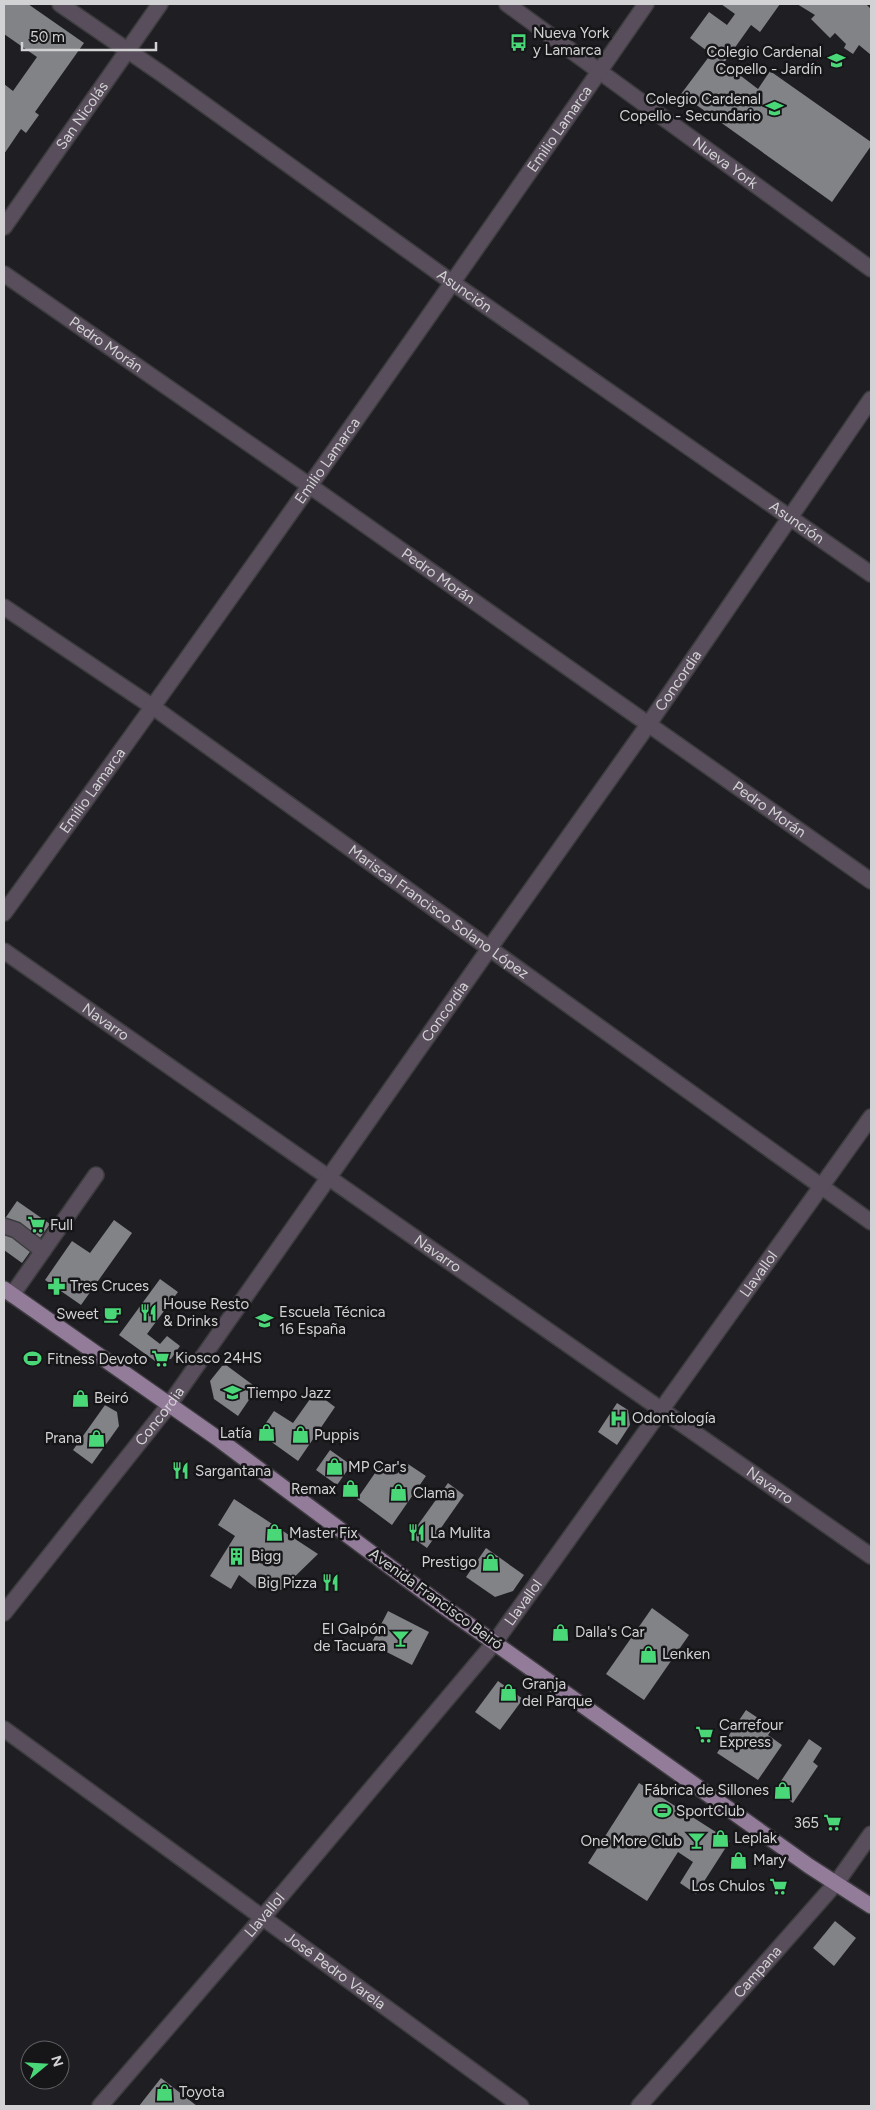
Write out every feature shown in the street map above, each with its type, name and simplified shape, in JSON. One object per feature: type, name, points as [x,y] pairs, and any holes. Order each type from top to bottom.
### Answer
[{"type":"main road","name":"Avenida Francisco Beiró","points":[[8,1292],[217,1438],[444,1606],[809,1866],[837,1882],[871,1906]]},
{"type":"street","name":"Asunción","points":[[60,4],[871,574]]},
{"type":"street","name":"San Nicolás","points":[[4,227],[160,4]]},
{"type":"street","name":"Nueva York","points":[[507,4],[871,268]]},
{"type":"street","name":"Emilio Lamarca","points":[[4,913],[153,708],[310,486],[646,4]]},
{"type":"street","name":"Pedro Morán","points":[[4,274],[310,486],[871,881]]},
{"type":"street","name":"Concordia","points":[[4,1613],[169,1405],[489,948],[648,725],[871,399]]},
{"type":"street","name":"Mariscal Francisco Solano López","points":[[4,607],[153,708],[871,1222]]},
{"type":"street","name":"Navarro","points":[[4,951],[328,1179],[662,1409],[871,1556]]},
{"type":"street","name":"Llavallol","points":[[100,2106],[263,1917],[495,1642],[871,1117]]},
{"type":"street","points":[[8,1292],[43,1251],[96,1176]]},
{"type":"street","points":[[4,1226],[16,1230],[43,1251]]},
{"type":"street","name":"José Pedro Varela","points":[[4,1729],[521,2106]]},
{"type":"street","name":"Campana","points":[[639,2106],[837,1882],[871,1834]]},
{"type":"building","points":[[4,4],[28,4],[84,43],[35,112],[39,115],[26,133],[21,129],[4,154],[4,84],[13,91],[37,57],[4,34]]},
{"type":"building","name":"Colegio Cardenal Copello - Secundario","points":[[721,4],[780,4],[760,32],[751,25],[724,63],[758,89],[770,71],[871,142],[871,146],[832,202],[681,94],[711,54],[690,38],[709,12],[727,25],[735,14]]},
{"type":"building","name":"Colegio Cardenal Copello - Jardín","points":[[797,4],[866,4],[871,9],[871,55],[859,45],[853,54],[844,48],[846,44],[835,33],[830,38],[811,19],[815,15]]},
{"type":"building","points":[[17,1201],[50,1224],[22,1263],[4,1250],[4,1220]]},
{"type":"building","points":[[114,1220],[132,1233],[81,1305],[45,1280],[72,1241],[90,1253]]},
{"type":"building","name":"House Resto & Drinks","points":[[160,1279],[178,1292],[147,1334],[160,1344],[167,1336],[180,1346],[171,1359],[155,1361],[119,1335]]},
{"type":"building","name":"Tiempo Jazz","points":[[226,1365],[257,1388],[238,1416],[214,1399],[210,1381],[222,1366]]},
{"type":"building","name":"Puppis","points":[[315,1392],[335,1407],[298,1461],[259,1433],[274,1411],[293,1423]]},
{"type":"building","name":"Odontología","points":[[617,1403],[628,1410],[630,1425],[617,1445],[598,1432]]},
{"type":"building","name":"Prana","points":[[105,1405],[117,1412],[119,1426],[92,1464],[73,1450]]},
{"type":"building","name":"MP Car's","points":[[330,1450],[351,1465],[337,1485],[316,1470]]},
{"type":"building","name":"Clama","points":[[405,1462],[426,1476],[392,1525],[357,1499],[382,1463],[397,1474]]},
{"type":"building","points":[[448,1483],[464,1495],[427,1548],[410,1536]]},
{"type":"building","points":[[234,1499],[318,1554],[281,1590],[265,1577],[257,1589],[239,1575],[231,1589],[210,1576],[235,1536],[218,1525]]},
{"type":"building","name":"Prestigo","points":[[486,1548],[524,1575],[513,1591],[495,1597],[466,1577]]},
{"type":"building","name":"Lenken","points":[[652,1608],[689,1635],[644,1700],[606,1674]]},
{"type":"building","name":"El Galpón de Tacuara","points":[[388,1611],[429,1632],[412,1665],[371,1644]]},
{"type":"building","points":[[498,1681],[523,1699],[500,1730],[475,1712]]},
{"type":"building","points":[[746,1710],[773,1728],[768,1735],[782,1745],[758,1780],[717,1753]]},
{"type":"building","points":[[809,1739],[822,1748],[813,1762],[818,1766],[793,1803],[775,1790]]},
{"type":"building","points":[[639,1783],[730,1841],[696,1894],[680,1883],[693,1862],[678,1852],[647,1901],[588,1863]]},
{"type":"building","points":[[835,1921],[856,1938],[834,1966],[813,1948]]},
{"type":"building","name":"Toyota","points":[[161,2078],[197,2106],[139,2106]]},
{"type":"place","name":"Nueva York y Lamarca","points":[[519,42]]},
{"type":"place","name":"Colegio Cardenal Copello - Jardín","points":[[836,61]]},
{"type":"place","name":"Colegio Cardenal Copello - Secundario","points":[[775,108]]},
{"type":"place","name":"Full","points":[[36,1225]]},
{"type":"place","name":"Tres Cruces","points":[[56,1286]]},
{"type":"place","name":"House Resto & Drinks","points":[[149,1313]]},
{"type":"place","name":"Sweet","points":[[113,1314]]},
{"type":"place","name":"Escuela Técnica 16 España","points":[[265,1321]]},
{"type":"place","name":"Kiosco 24HS","points":[[161,1358]]},
{"type":"place","name":"Fitness Devoto","points":[[33,1359]]},
{"type":"place","name":"Tiempo Jazz","points":[[233,1393]]},
{"type":"place","name":"Beiró","points":[[80,1398]]},
{"type":"place","name":"Odontología","points":[[618,1418]]},
{"type":"place","name":"Latía","points":[[266,1433]]},
{"type":"place","name":"Puppis","points":[[300,1435]]},
{"type":"place","name":"Prana","points":[[96,1438]]},
{"type":"place","name":"MP Car's","points":[[334,1467]]},
{"type":"place","name":"Sargantana","points":[[181,1471]]},
{"type":"place","name":"Remax","points":[[350,1489]]},
{"type":"place","name":"Clama","points":[[399,1493]]},
{"type":"place","name":"Master Fix","points":[[275,1533]]},
{"type":"place","name":"La Mulita","points":[[416,1533]]},
{"type":"place","name":"Bigg","points":[[237,1556]]},
{"type":"place","name":"Prestigo","points":[[491,1562]]},
{"type":"place","name":"Big Pizza","points":[[331,1583]]},
{"type":"place","name":"Dalla's Car","points":[[561,1632]]},
{"type":"place","name":"El Galpón de Tacuara","points":[[400,1638]]},
{"type":"place","name":"Lenken","points":[[648,1654]]},
{"type":"place","name":"Granja del Parque","points":[[508,1693]]},
{"type":"place","name":"Carrefour Express","points":[[705,1734]]},
{"type":"place","name":"Fábrica de Sillones","points":[[783,1790]]},
{"type":"place","name":"SportClub","points":[[662,1811]]},
{"type":"place","name":"365","points":[[833,1823]]},
{"type":"place","name":"Leplak","points":[[720,1838]]},
{"type":"place","name":"One More Club","points":[[696,1841]]},
{"type":"place","name":"Mary","points":[[739,1860]]},
{"type":"place","name":"Los Chulos","points":[[779,1886]]},
{"type":"place","name":"Toyota","points":[[165,2092]]}]
